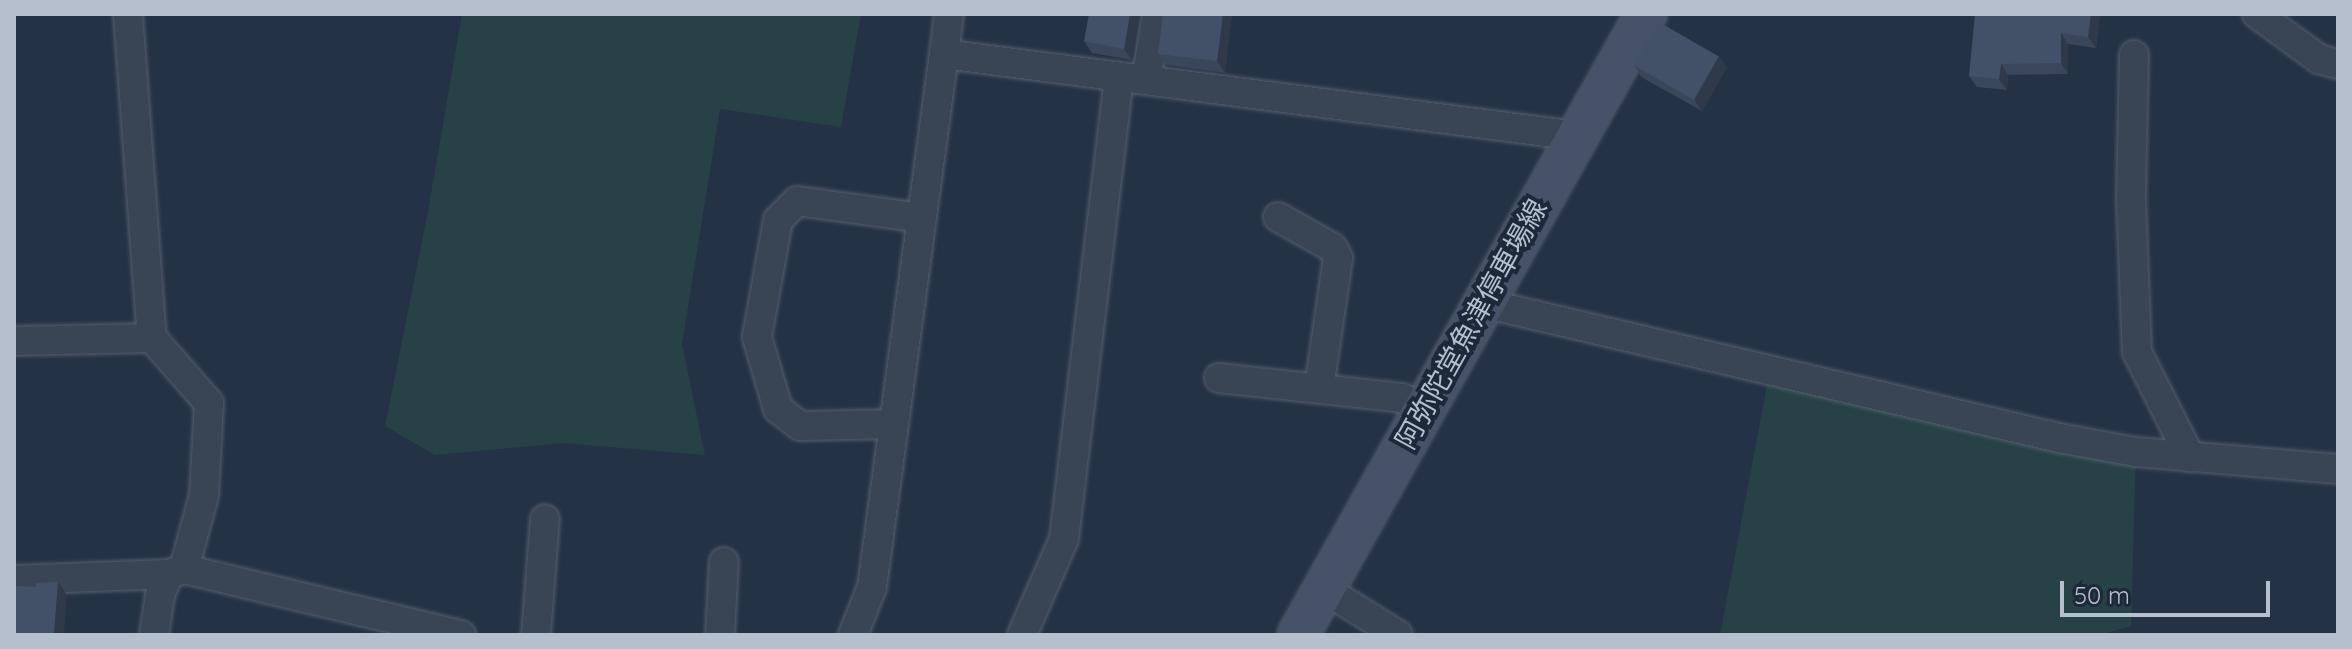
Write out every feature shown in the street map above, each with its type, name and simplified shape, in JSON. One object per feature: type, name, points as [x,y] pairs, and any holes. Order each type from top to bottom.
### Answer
[{"type":"main road","name":"阿弥陀堂魚津停車場線","points":[[1298,635],[1646,14]]},
{"type":"street","points":[[128,14],[152,338],[209,403],[204,495],[176,572],[160,595],[154,635]]},
{"type":"street","points":[[853,635],[872,587],[949,14]]},
{"type":"street","points":[[1022,635],[1064,539],[1132,78],[1157,14]]},
{"type":"street","points":[[2257,14],[2319,59],[2338,64]]},
{"type":"street","points":[[944,54],[1577,136]]},
{"type":"street","points":[[2134,55],[2131,198],[2137,352],[2190,457]]},
{"type":"street","points":[[894,424],[800,426],[778,409],[757,337],[778,220],[797,201],[922,218]]},
{"type":"street","points":[[1278,217],[1333,248],[1338,258],[1319,389]]},
{"type":"street","points":[[1483,303],[2059,438],[2136,452],[2338,469]]},
{"type":"street","points":[[14,341],[152,338]]},
{"type":"street","points":[[1219,378],[1402,398],[1425,409]]},
{"type":"street","points":[[536,635],[545,519]]},
{"type":"street","points":[[720,635],[724,562]]},
{"type":"street","points":[[14,580],[176,572],[348,622],[461,635]]},
{"type":"street","points":[[1324,589],[1398,635]]},
{"type":"green space","points":[[462,14],[861,14],[841,127],[720,109],[682,344],[705,455],[563,443],[435,455],[385,426],[428,211]]},
{"type":"green space","points":[[1770,369],[2136,452],[2131,626],[2099,635],[1720,635]]},
{"type":"building","points":[[1089,14],[1130,14],[1124,49],[1084,41]]},
{"type":"building","points":[[1163,14],[1223,14],[1217,61],[1158,54]]},
{"type":"building","points":[[1975,14],[2091,14],[2088,37],[2061,33],[2061,63],[2001,64],[1999,79],[1969,76]]},
{"type":"building","points":[[1659,22],[1719,56],[1694,100],[1634,65]]},
{"type":"building","points":[[58,582],[54,635],[14,635],[14,586],[36,587],[36,583]]}]
